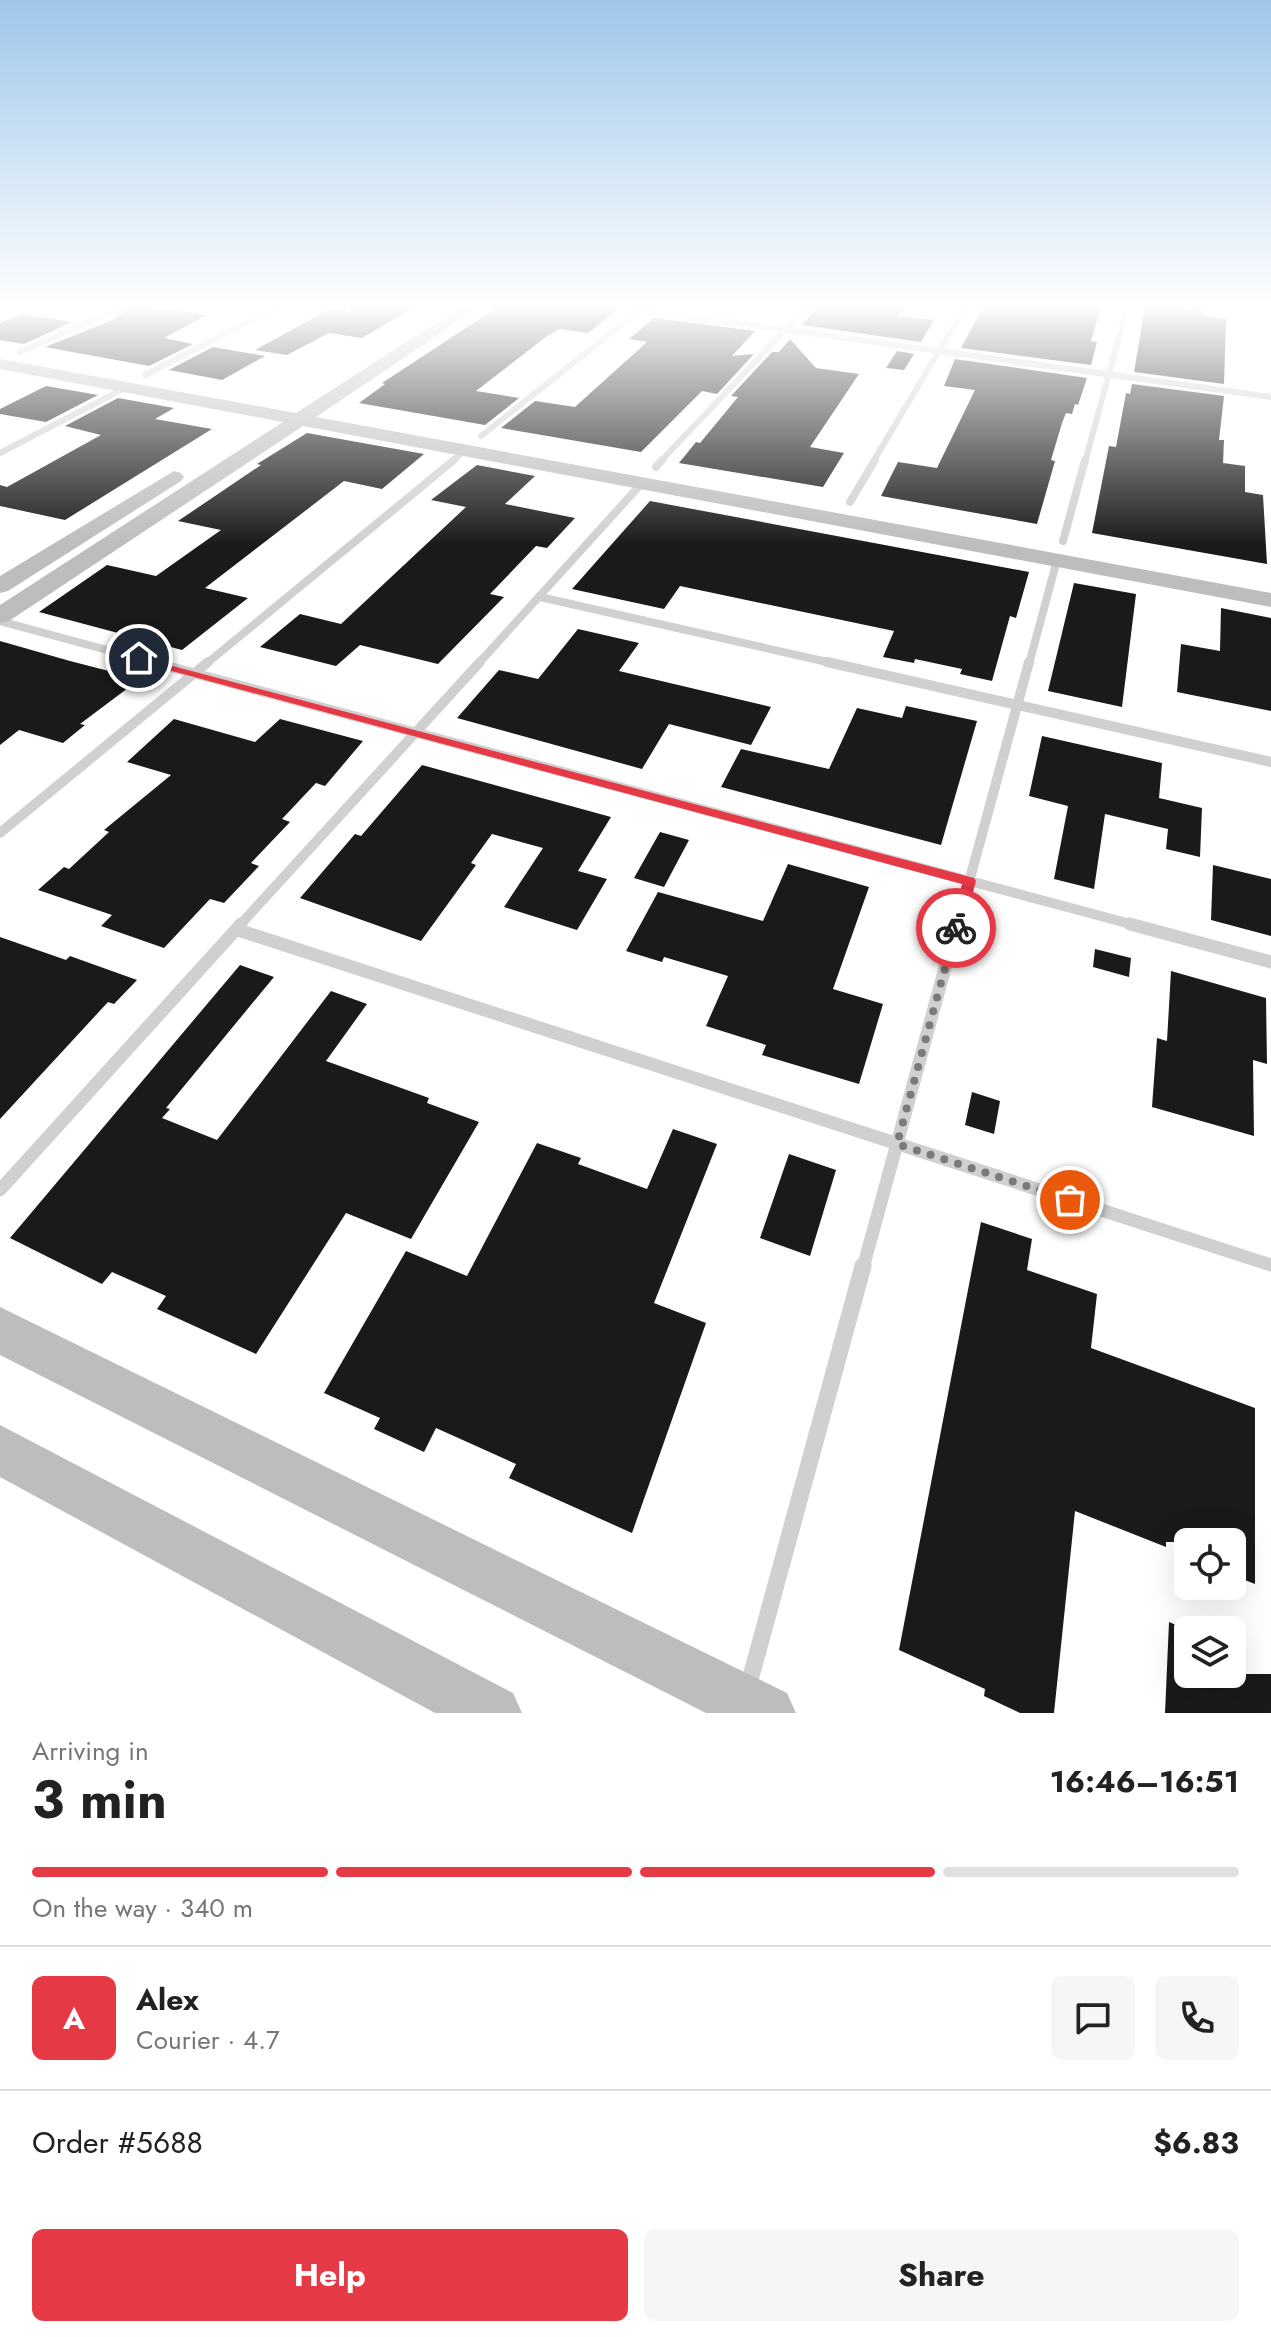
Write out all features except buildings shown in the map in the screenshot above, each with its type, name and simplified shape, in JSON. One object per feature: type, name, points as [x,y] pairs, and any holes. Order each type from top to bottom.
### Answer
[{"type":"street","points":[[127,387],[274,415],[321,407],[642,483],[1060,550],[1122,551]]},
{"type":"street","points":[[196,387],[298,411],[474,443],[656,467],[850,502],[1271,600]]},
{"type":"street","points":[[0,619],[333,387]]},
{"type":"street","points":[[321,407],[351,387]]},
{"type":"street","points":[[0,586],[274,415]]},
{"type":"street","points":[[0,1330],[751,1709]]},
{"type":"street","points":[[0,1450],[493,1713]]},
{"type":"lane","points":[[0,453],[127,387]]},
{"type":"lane","points":[[0,833],[544,387]]},
{"type":"lane","points":[[656,467],[732,387]]},
{"type":"lane","points":[[850,502],[917,387]]},
{"type":"lane","points":[[751,1709],[897,1144],[1105,387]]},
{"type":"lane","points":[[1196,387],[1271,397]]},
{"type":"lane","points":[[0,1190],[642,483]]},
{"type":"lane","points":[[540,597],[1271,762]]},
{"type":"lane","points":[[0,619],[1271,962]]},
{"type":"lane","points":[[238,930],[1271,1265]]},
{"type":"way so far","points":[[956,928],[897,1144],[1070,1200]]},
{"type":"route","points":[[139,658],[969,881],[956,928]]}]
